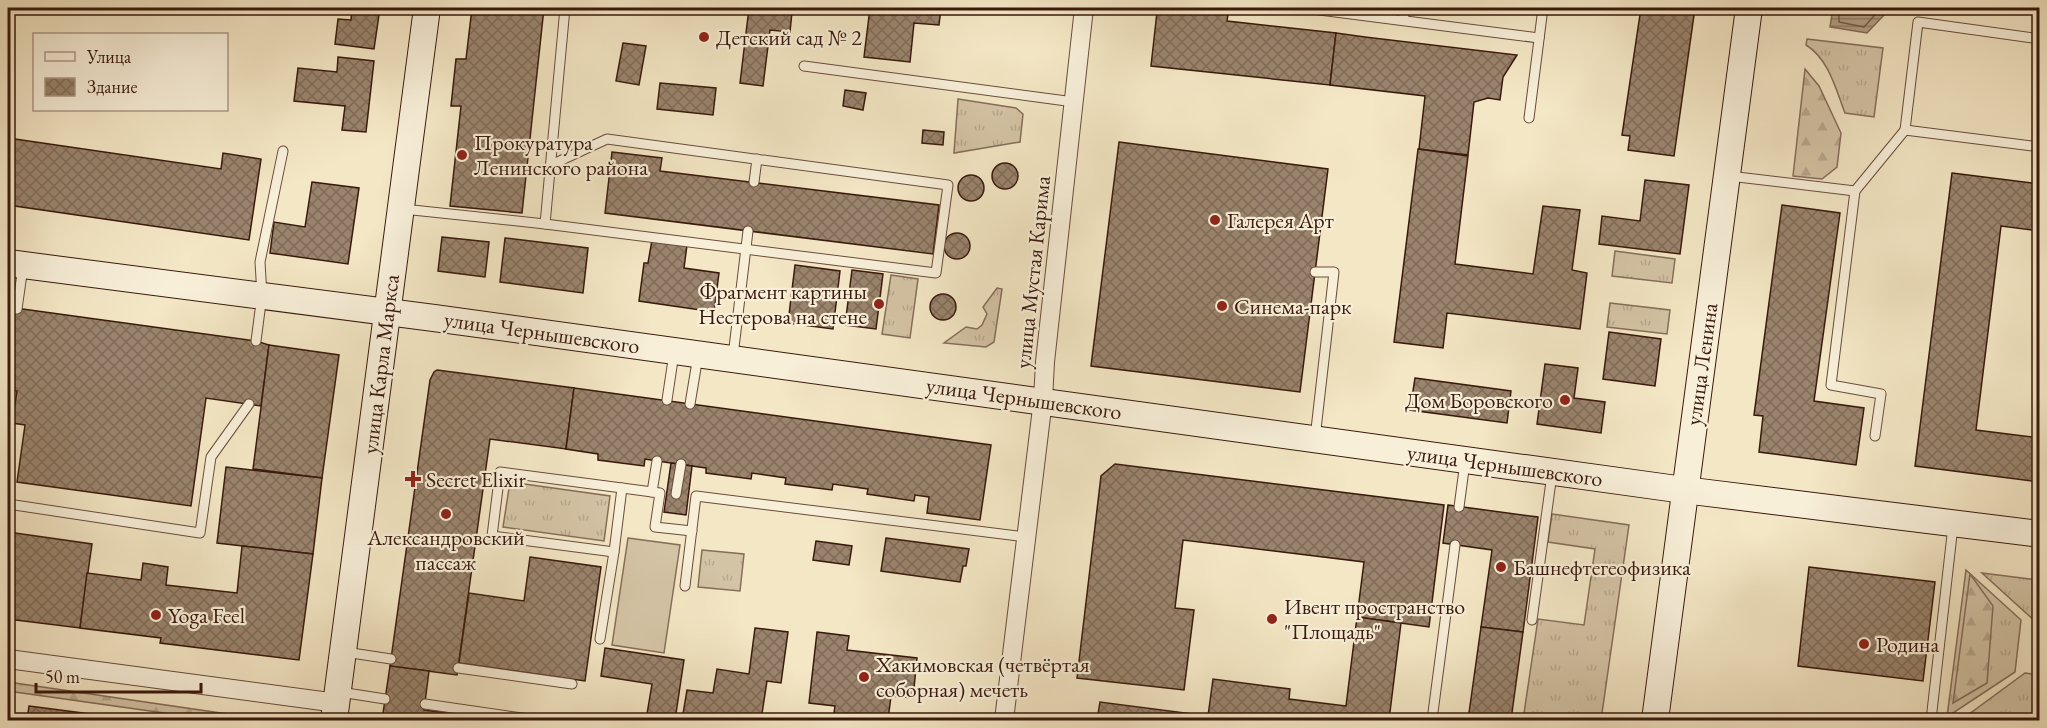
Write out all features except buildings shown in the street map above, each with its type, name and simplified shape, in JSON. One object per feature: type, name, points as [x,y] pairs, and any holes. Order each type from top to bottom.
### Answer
[{"type":"street","name":"улица Карла Маркса","points":[[336,705],[427,8]]},
{"type":"street","name":"улица Мустая Карима","points":[[1004,720],[1043,400],[1045,362],[1084,8]]},
{"type":"street","name":"улица Ленина","points":[[1655,720],[1749,8]]},
{"type":"street","name":"улица Чернышевского","points":[[16,264],[387,311],[1684,490],[2040,534]]},
{"type":"street","points":[[8,659],[336,705]]},
{"type":"lane","points":[[545,224],[565,8]]},
{"type":"lane","points":[[1304,8],[1539,38]]},
{"type":"lane","points":[[1404,20],[1405,8]]},
{"type":"lane","points":[[1529,118],[1543,8]]},
{"type":"lane","points":[[1875,436],[1881,394],[1831,385],[1855,191],[1905,130],[1918,22],[2040,39]]},
{"type":"lane","points":[[804,66],[1074,102]]},
{"type":"lane","points":[[1905,130],[2040,147]]},
{"type":"lane","points":[[400,208],[936,273],[948,185],[607,139],[551,165]]},
{"type":"lane","points":[[256,341],[262,296],[260,262],[283,151]]},
{"type":"lane","points":[[754,182],[757,159]]},
{"type":"lane","points":[[1726,176],[1855,191]]},
{"type":"lane","points":[[732,358],[748,231]]},
{"type":"lane","points":[[16,264],[17,309]]},
{"type":"lane","points":[[1315,272],[1334,272],[1315,438]]},
{"type":"lane","points":[[667,400],[686,352]]},
{"type":"lane","points":[[686,352],[690,404]]},
{"type":"lane","points":[[8,504],[200,533],[211,457],[249,404]]},
{"type":"lane","points":[[1459,507],[1466,460]]},
{"type":"lane","points":[[652,492],[657,461]]},
{"type":"lane","points":[[676,494],[681,464]]},
{"type":"lane","points":[[614,552],[492,536],[500,472],[660,493],[655,527],[692,531]]},
{"type":"lane","points":[[1532,620],[1552,472]]},
{"type":"lane","points":[[600,639],[622,488]]},
{"type":"lane","points":[[685,586],[696,496],[1026,537]]},
{"type":"lane","points":[[1931,720],[1953,524]]},
{"type":"lane","points":[[1432,720],[1455,545]]},
{"type":"lane","points":[[343,652],[391,659]]},
{"type":"lane","points":[[458,668],[572,684]]},
{"type":"lane","points":[[336,705],[386,699]]},
{"type":"lane","points":[[425,704],[536,720]]},
{"type":"green space","points":[[1807,39],[1883,48],[1874,117],[1845,113],[1831,76],[1821,58],[1806,45]]},
{"type":"green space","points":[[1805,69],[1819,86],[1841,133],[1837,167],[1822,179],[1793,176]]},
{"type":"green space","points":[[958,99],[1016,108],[1023,114],[1020,142],[954,153]]},
{"type":"green space","points":[[1615,251],[1675,259],[1672,283],[1612,276]]},
{"type":"green space","points":[[891,275],[918,279],[910,338],[882,334]]},
{"type":"green space","points":[[997,288],[1002,289],[994,342],[986,347],[944,343],[966,327],[977,329],[982,325],[987,314],[983,307]]},
{"type":"green space","points":[[1610,303],[1670,310],[1667,334],[1607,327]]},
{"type":"green space","points":[[510,482],[610,496],[604,541],[503,527]]},
{"type":"green space","points":[[1552,514],[1629,525],[1601,720],[1523,720],[1538,619],[1584,625],[1595,549],[1548,542]]},
{"type":"green space","points":[[628,538],[680,545],[664,653],[612,645]]},
{"type":"green space","points":[[702,550],[744,554],[740,591],[698,587]]},
{"type":"green space","points":[[1966,570],[2021,620],[2015,672],[1947,717]]},
{"type":"green space","points":[[1982,573],[2039,580],[2039,622],[2036,622]]},
{"type":"green space","points":[[1970,574],[1993,606],[1987,683],[1953,703]]},
{"type":"green space","points":[[2025,673],[2039,675],[2039,720],[1961,720]]},
{"type":"green space","points":[[8,682],[241,716],[241,720],[214,720],[8,691]]},
{"type":"water","points":[[1833,8],[1887,8],[1886,13],[1867,33],[1830,27]]},
{"type":"place","name":"Детский сад № 2","points":[[704,37]]},
{"type":"place","name":"Прокуратура Ленинского района","points":[[462,155]]},
{"type":"place","name":"Галерея Арт","points":[[1215,220]]},
{"type":"place","name":"Фрагмент картины Нестерова на стене","points":[[879,304]]},
{"type":"place","name":"Синема-парк","points":[[1222,306]]},
{"type":"place","name":"Дом Боровского","points":[[1565,400]]},
{"type":"place","name":"Secret Elixir","points":[[413,479]]},
{"type":"place","name":"Александровский пассаж","points":[[446,514]]},
{"type":"place","name":"Башнефтегеофизика","points":[[1501,567]]},
{"type":"place","name":"Yoga Feel","points":[[156,615]]},
{"type":"place","name":"Ивент пространство \"Площадь\"","points":[[1272,619]]},
{"type":"place","name":"Родина","points":[[1864,644]]},
{"type":"place","name":"Хакимовская (четвёртая соборная) мечеть","points":[[864,677]]}]
